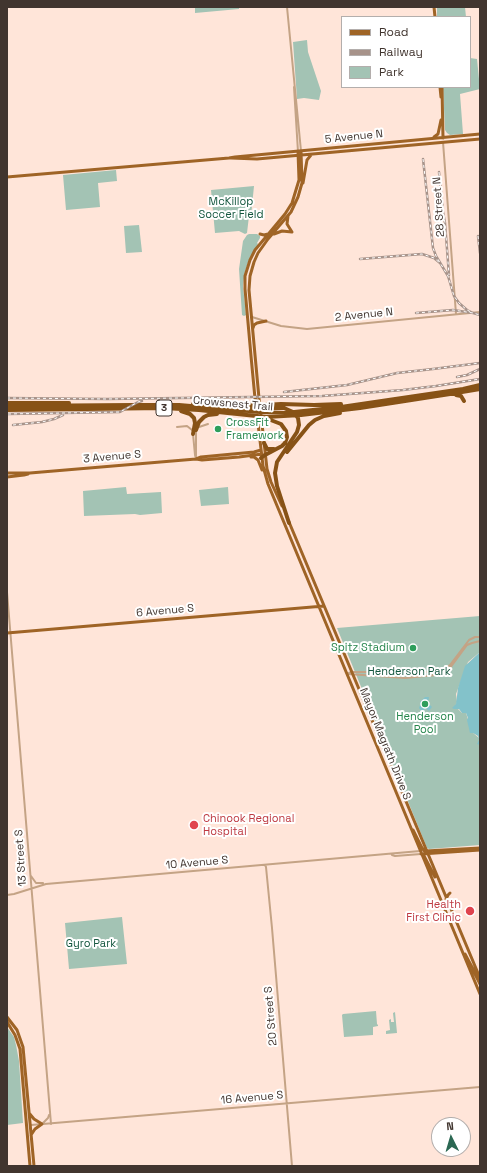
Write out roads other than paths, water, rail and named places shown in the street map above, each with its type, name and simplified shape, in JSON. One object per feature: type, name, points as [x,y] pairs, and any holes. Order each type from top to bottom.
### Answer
[{"type":"highway","name":"Crowsnest Trail","points":[[384,402],[450,394],[480,385]]},
{"type":"highway","name":"Crowsnest Trail","points":[[7,410],[145,406],[287,415],[480,388]]},
{"type":"highway","points":[[450,394],[460,395],[464,401]]},
{"type":"highway","points":[[145,406],[181,403],[248,405],[254,404],[256,400]]},
{"type":"highway","points":[[7,403],[60,402],[100,405]]},
{"type":"highway","points":[[258,406],[281,404],[322,405],[384,402]]},
{"type":"highway","points":[[276,466],[306,428],[315,420],[324,416],[384,402]]},
{"type":"highway","name":"Crowsnest Trail","points":[[7,406],[192,406],[250,413]]},
{"type":"highway","points":[[145,406],[184,411],[190,414],[194,420],[194,432]]},
{"type":"highway","points":[[263,454],[279,449],[286,443],[287,437],[286,431],[280,424],[266,413],[276,407],[288,409],[296,415],[299,422],[297,432],[276,466],[275,481],[289,523]]},
{"type":"highway","points":[[194,432],[200,420],[208,415],[250,413]]},
{"type":"highway","points":[[264,443],[266,448],[269,450],[279,449]]},
{"type":"main road","name":"28 Street N","points":[[441,88],[443,142]]},
{"type":"main road","points":[[432,138],[438,134],[443,112]]},
{"type":"main road","name":"5 Avenue N","points":[[7,177],[235,157],[299,153],[480,134]]},
{"type":"main road","name":"5 Avenue N","points":[[229,158],[257,159],[284,157],[299,153],[312,154],[480,139]]},
{"type":"main road","points":[[258,406],[249,290],[251,271],[258,253],[292,203],[299,180],[299,153]]},
{"type":"main road","points":[[299,153],[302,179],[301,191]]},
{"type":"main road","points":[[258,406],[251,356],[245,280],[246,272],[255,250],[263,240],[289,215],[295,205],[304,181],[308,156],[312,154]]},
{"type":"main road","points":[[284,157],[294,158],[299,165]]},
{"type":"main road","points":[[263,240],[260,234],[264,235],[282,231],[292,232],[287,224],[289,215]]},
{"type":"main road","points":[[252,330],[257,322],[266,321]]},
{"type":"main road","name":"Mayor Magrath Drive S","points":[[258,406],[264,443],[263,454],[271,482],[352,673],[480,994]]},
{"type":"main road","name":"Mayor Magrath Drive S","points":[[258,406],[266,480],[405,816],[440,883],[480,978]]},
{"type":"main road","name":"3 Avenue S","points":[[196,459],[201,457],[254,452],[263,454]]},
{"type":"main road","name":"3 Avenue S","points":[[7,473],[30,473],[263,454]]},
{"type":"main road","points":[[239,457],[256,458],[266,480]]},
{"type":"main road","name":"3 Avenue S","points":[[7,477],[30,473]]},
{"type":"main road","name":"6 Avenue S","points":[[9,633],[324,606]]},
{"type":"main road","points":[[424,853],[480,849]]},
{"type":"main road","points":[[444,892],[447,894],[450,893],[446,899]]},
{"type":"main road","points":[[456,936],[473,969],[477,972]]},
{"type":"main road","points":[[470,970],[474,972],[480,984]]},
{"type":"main road","points":[[7,1017],[17,1030],[23,1047],[29,1113],[28,1125],[34,1166]]},
{"type":"main road","points":[[7,1022],[15,1035],[20,1049],[28,1125],[30,1166]]},
{"type":"main road","points":[[29,1113],[34,1119],[42,1124],[35,1129],[30,1137]]},
{"type":"street","points":[[287,7],[294,81],[293,96],[299,153]]},
{"type":"street","name":"28 Street N","points":[[443,142],[456,314]]},
{"type":"street","name":"2 Avenue N","points":[[252,317],[286,327],[307,329],[480,312]]},
{"type":"street","points":[[196,459],[194,455],[194,432],[200,426],[208,424]]},
{"type":"street","points":[[177,427],[189,426],[194,432],[196,459]]},
{"type":"street","name":"13 Street S","points":[[7,592],[9,633],[50,1124]]},
{"type":"street","points":[[347,674],[376,672],[405,674],[438,671],[450,665],[469,640],[480,637]]},
{"type":"street","points":[[352,673],[404,678],[436,675],[450,668],[467,645],[480,641]]},
{"type":"street","name":"10 Avenue S","points":[[7,895],[46,884],[390,855],[396,853],[424,853]]},
{"type":"street","name":"20 Street S","points":[[265,865],[272,928],[292,1166]]},
{"type":"street","points":[[30,872],[36,883],[46,884]]},
{"type":"street","name":"16 Avenue S","points":[[28,1125],[480,1087]]},
{"type":"street","points":[[42,1124],[48,1118],[49,1112]]},
{"type":"water","points":[[480,652],[480,745],[477,744],[479,740],[478,736],[470,733],[466,713],[462,713],[459,709],[452,708],[456,704],[458,688],[465,666]]},
{"type":"water","name":"Henderson Pool","points":[[425,697],[429,697],[428,703],[432,707],[429,711],[425,708],[424,711],[421,711],[419,708],[420,702]]},
{"type":"railway","points":[[423,159],[433,248],[448,276],[454,296],[459,303],[473,313]]},
{"type":"railway","points":[[439,172],[449,275]]},
{"type":"railway","points":[[478,236],[480,253]]},
{"type":"railway","points":[[360,259],[422,254],[434,258],[440,263]]},
{"type":"railway","points":[[416,313],[453,310],[480,315]]},
{"type":"railway","points":[[284,392],[347,385],[397,373],[480,363]]},
{"type":"railway","points":[[457,377],[467,375],[480,369]]},
{"type":"railway","points":[[7,398],[107,399],[322,396],[403,390],[480,379]]},
{"type":"railway","points":[[8,414],[120,412],[142,401]]},
{"type":"railway","points":[[13,425],[42,422],[63,415]]},
{"type":"place","name":"CrossFit Framework","points":[[218,429]]},
{"type":"place","name":"Spitz Stadium","points":[[413,648]]},
{"type":"place","name":"Henderson Pool","points":[[425,704]]},
{"type":"place","name":"Chinook Regional Hospital","points":[[194,825]]},
{"type":"place","name":"Health First Clinic","points":[[470,911]]},
{"type":"park label","name":"McKillop Soccer Field","points":[[231,208]]},
{"type":"park label","name":"Henderson Park","points":[[409,672]]},
{"type":"park label","name":"Gyro Park","points":[[91,944]]}]
